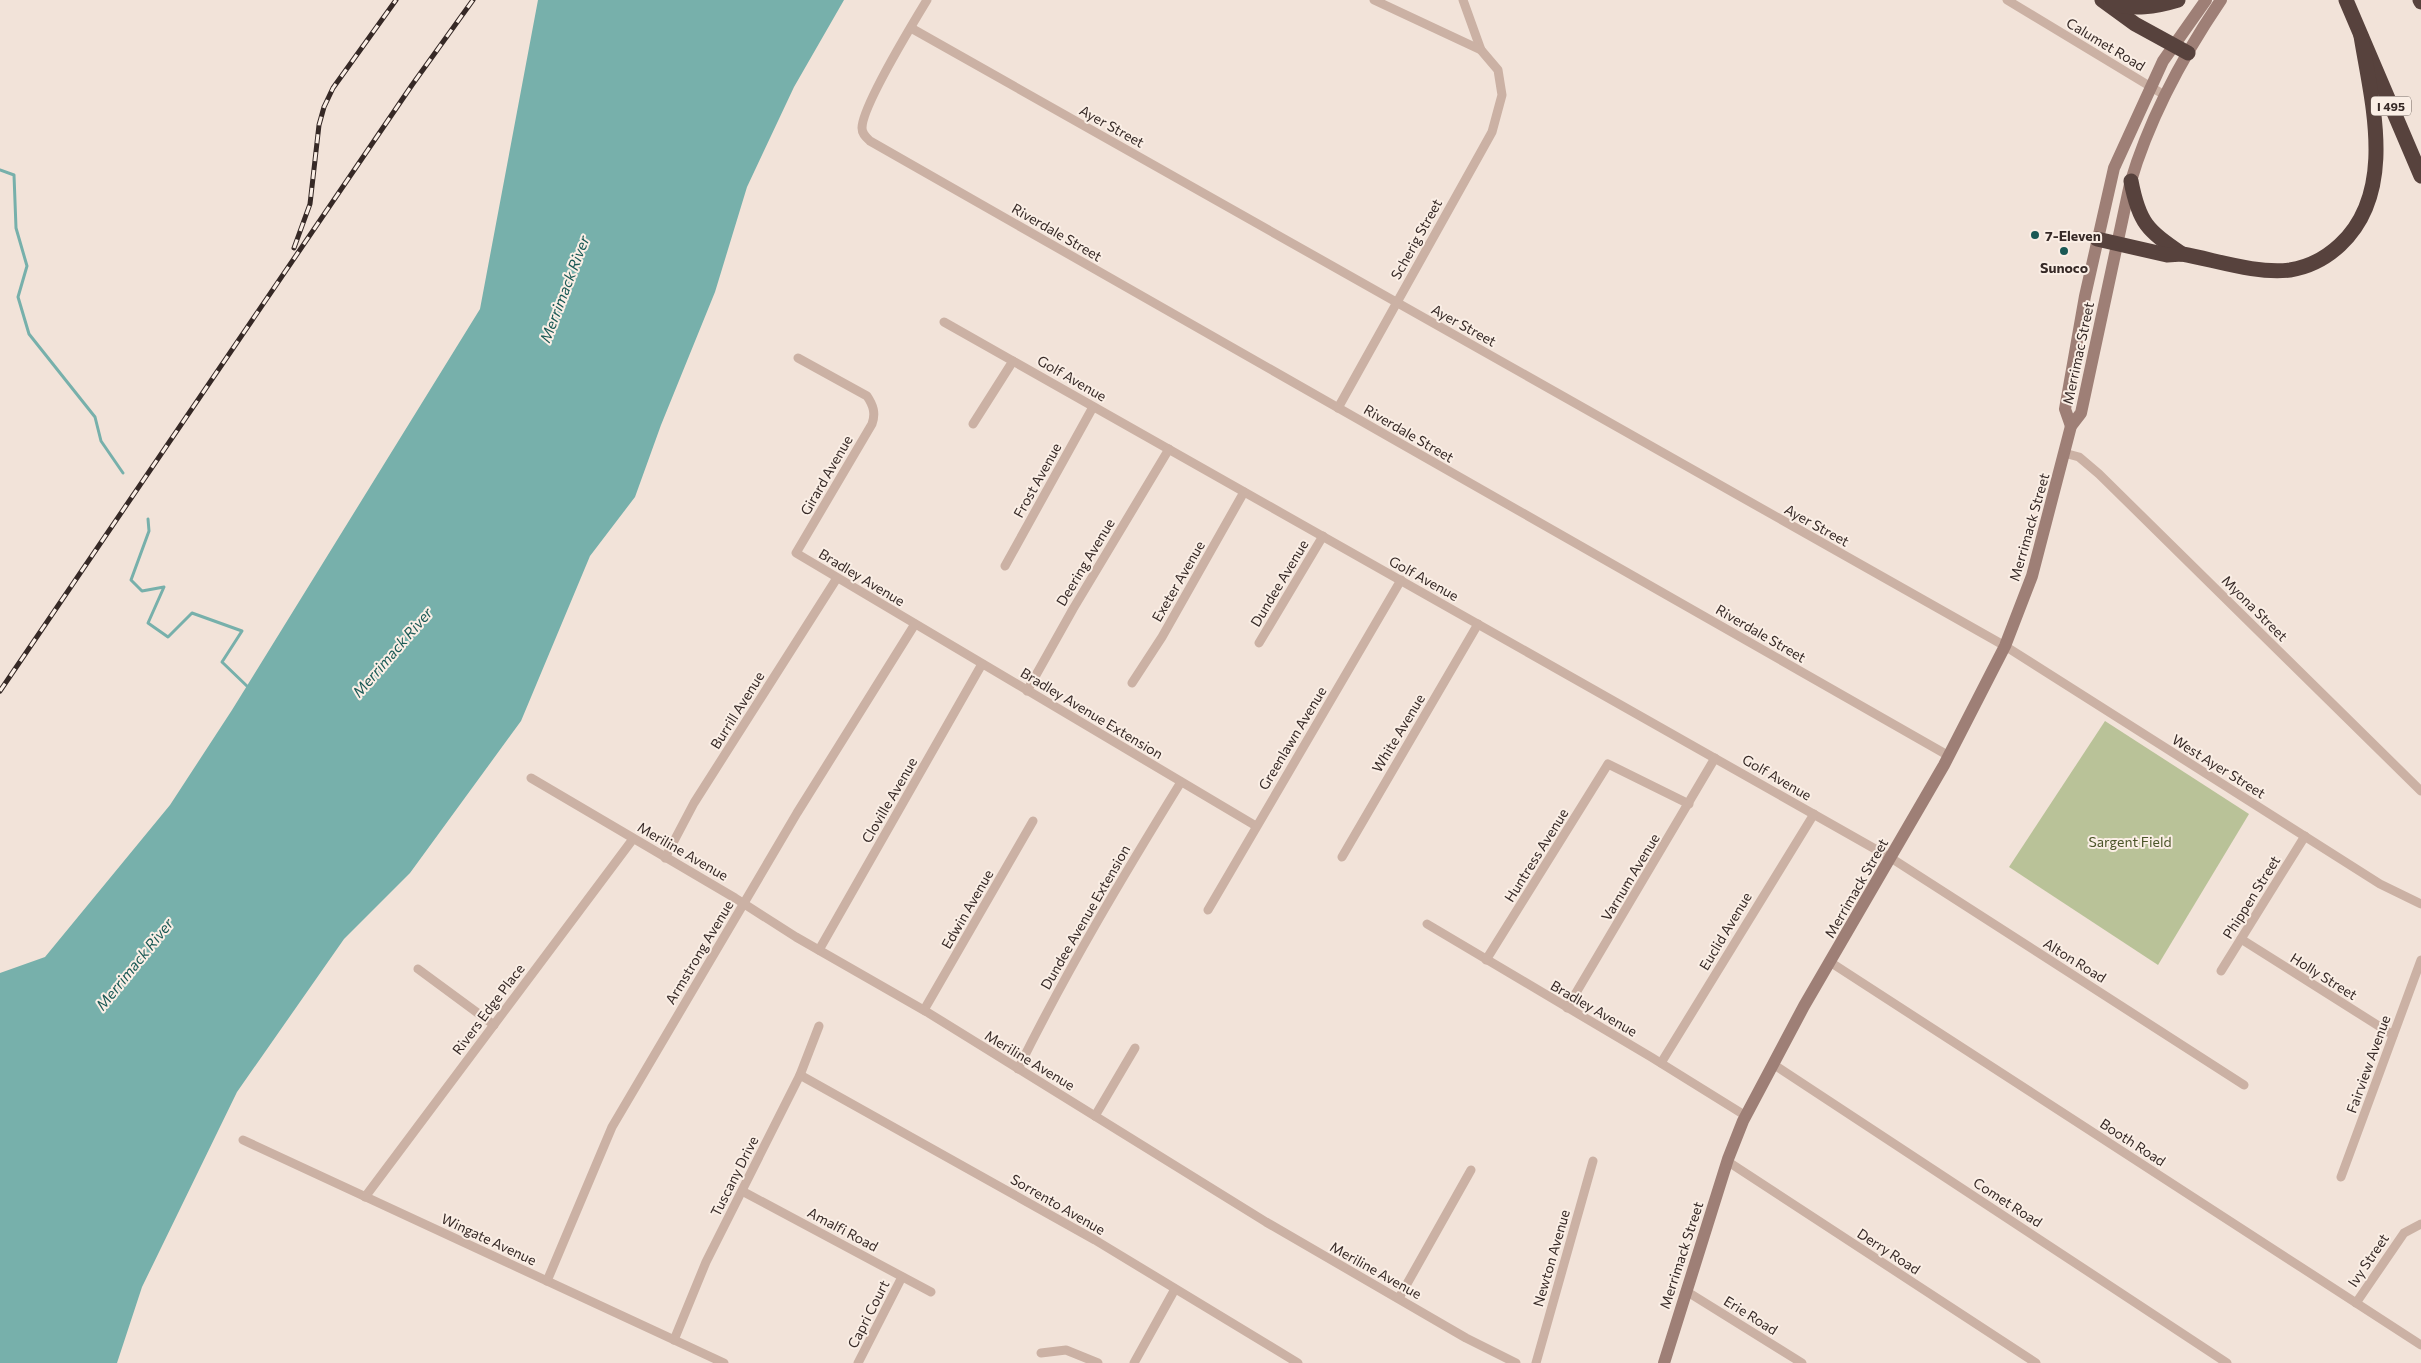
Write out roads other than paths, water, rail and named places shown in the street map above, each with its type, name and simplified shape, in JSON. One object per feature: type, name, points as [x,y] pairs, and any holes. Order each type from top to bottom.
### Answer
[{"type":"highway","points":[[2102,0],[2124,6],[2144,8],[2178,0]]},
{"type":"highway","points":[[2102,0],[2135,24],[2188,53]]},
{"type":"highway","name":"I 495","points":[[2346,0],[2421,176]]},
{"type":"highway","points":[[2097,239],[2167,254],[2182,254],[2263,269],[2289,270],[2303,267],[2332,253],[2358,226],[2373,190],[2375,122],[2361,36]]},
{"type":"highway","points":[[2131,181],[2135,202],[2143,221],[2158,238],[2182,254]]},
{"type":"main road","name":"Merrimac Street","points":[[2071,426],[2065,409],[2097,239],[2114,168],[2150,87],[2173,44],[2206,0]]},
{"type":"main road","name":"Merrimac Street","points":[[2071,426],[2081,413],[2131,181],[2166,96],[2188,53],[2221,0]]},
{"type":"main road","name":"Merrimack Street","points":[[1664,1363],[1727,1161],[1746,1116],[1830,962],[1949,756],[2005,646],[2032,576],[2071,426]]},
{"type":"street","points":[[911,28],[927,0]]},
{"type":"street","points":[[1374,0],[1481,50]]},
{"type":"street","points":[[1463,0],[1481,50]]},
{"type":"street","name":"Calumet Road","points":[[2007,0],[2166,96]]},
{"type":"street","name":"Riverdale Street","points":[[911,28],[868,107],[862,129],[864,135],[870,141],[1949,756]]},
{"type":"street","name":"Ayer Street","points":[[911,28],[2005,646]]},
{"type":"street","name":"Scherig Street","points":[[1338,408],[1492,132],[1502,95],[1501,79],[1498,70],[1481,50]]},
{"type":"street","name":"Golf Avenue","points":[[944,322],[1891,858]]},
{"type":"street","name":"Girard Avenue","points":[[796,554],[875,416],[874,408],[863,394],[798,358]]},
{"type":"street","points":[[973,424],[1013,361]]},
{"type":"street","name":"Frost Avenue","points":[[1005,566],[1093,407]]},
{"type":"street","name":"Deering Avenue","points":[[1027,691],[1073,609],[1169,449]]},
{"type":"street","name":"Myona Street","points":[[2064,453],[2085,461],[2099,474],[2421,791]]},
{"type":"street","name":"Exeter Avenue","points":[[1132,683],[1166,629],[1244,492]]},
{"type":"street","name":"Dundee Avenue","points":[[1259,643],[1322,536]]},
{"type":"street","name":"Bradley Avenue","points":[[796,554],[915,624]]},
{"type":"street","name":"Burrill Avenue","points":[[665,858],[694,803],[836,578]]},
{"type":"street","name":"Greenlawn Avenue","points":[[1208,910],[1401,580]]},
{"type":"street","name":"Bradley Avenue Extension","points":[[915,624],[1256,826]]},
{"type":"street","name":"Armstrong Avenue","points":[[547,1281],[612,1127],[809,793],[915,624]]},
{"type":"street","name":"White Avenue","points":[[1342,857],[1478,624]]},
{"type":"street","name":"West Ayer Street","points":[[2005,646],[2380,884],[2421,904]]},
{"type":"street","name":"Cloville Avenue","points":[[820,950],[982,664]]},
{"type":"street","name":"Varnum Avenue","points":[[1567,1008],[1715,758]]},
{"type":"street","name":"Huntress Avenue","points":[[1486,960],[1608,764],[1689,804]]},
{"type":"street","name":"Meriline Avenue","points":[[532,778],[924,1010],[1150,1152],[1266,1222],[1466,1338],[1516,1363]]},
{"type":"street","name":"Dundee Avenue Extension","points":[[1018,1069],[1057,990],[1110,898],[1181,782]]},
{"type":"street","name":"Euclid Avenue","points":[[1661,1063],[1814,814]]},
{"type":"street","name":"Edwin Avenue","points":[[924,1010],[1033,821]]},
{"type":"street","name":"Phippen Street","points":[[2221,971],[2305,836]]},
{"type":"street","name":"Rivers Edge Place","points":[[365,1196],[633,839]]},
{"type":"street","name":"Alton Road","points":[[1891,858],[2078,979],[2119,1003],[2202,1060],[2244,1085]]},
{"type":"street","name":"Bradley Avenue","points":[[1427,924],[1661,1063],[1746,1116]]},
{"type":"street","name":"Holly Street","points":[[2241,939],[2393,1035]]},
{"type":"street","name":"Fairview Avenue","points":[[2341,1177],[2421,960]]},
{"type":"street","name":"Booth Road","points":[[1830,962],[2421,1345]]},
{"type":"street","points":[[418,969],[494,1025]]},
{"type":"street","name":"Tuscany Drive","points":[[674,1340],[706,1262],[800,1075],[820,1026]]},
{"type":"street","points":[[1095,1116],[1135,1048]]},
{"type":"street","name":"Comet Road","points":[[1773,1064],[2227,1363]]},
{"type":"street","name":"Sorrento Avenue","points":[[800,1075],[1035,1206],[1298,1363]]},
{"type":"street","name":"Wingate Avenue","points":[[243,1140],[724,1363]]},
{"type":"street","name":"Newton Avenue","points":[[1536,1363],[1593,1161]]},
{"type":"street","name":"Derry Road","points":[[1727,1161],[2036,1363]]},
{"type":"street","points":[[1399,1298],[1470,1170]]},
{"type":"street","name":"Amalfi Road","points":[[742,1191],[931,1292]]},
{"type":"street","name":"Ivy Street","points":[[2356,1303],[2404,1233],[2421,1224]]},
{"type":"street","name":"Capri Court","points":[[858,1363],[902,1277]]},
{"type":"street","points":[[1134,1363],[1175,1289]]},
{"type":"street","name":"Erie Road","points":[[1686,1290],[1802,1363]]},
{"type":"street","points":[[1041,1353],[1066,1350],[1098,1363]]},
{"type":"water","name":"Merrimack River","points":[[538,0],[844,0],[794,87],[747,187],[715,292],[661,425],[635,497],[590,556],[521,721],[410,873],[344,939],[237,1092],[142,1287],[117,1363],[0,1363],[0,973],[45,957],[170,805],[232,710],[480,309]]},
{"type":"waterway","points":[[0,170],[14,175],[16,228],[27,266],[18,297],[29,334],[95,417],[101,441],[123,473]]},
{"type":"waterway","points":[[148,519],[149,531],[131,580],[142,591],[164,587],[148,623],[168,637],[192,613],[242,631],[222,662],[249,688]]},
{"type":"railway","points":[[294,248],[310,204],[319,125],[324,107],[333,88],[396,0]]},
{"type":"railway","points":[[0,691],[412,85],[473,0]]},
{"type":"place","name":"7-Eleven","points":[[2035,235]]},
{"type":"place","name":"Sunoco","points":[[2064,251]]},
{"type":"park label","name":"Sargent Field","points":[[2130,841]]}]
